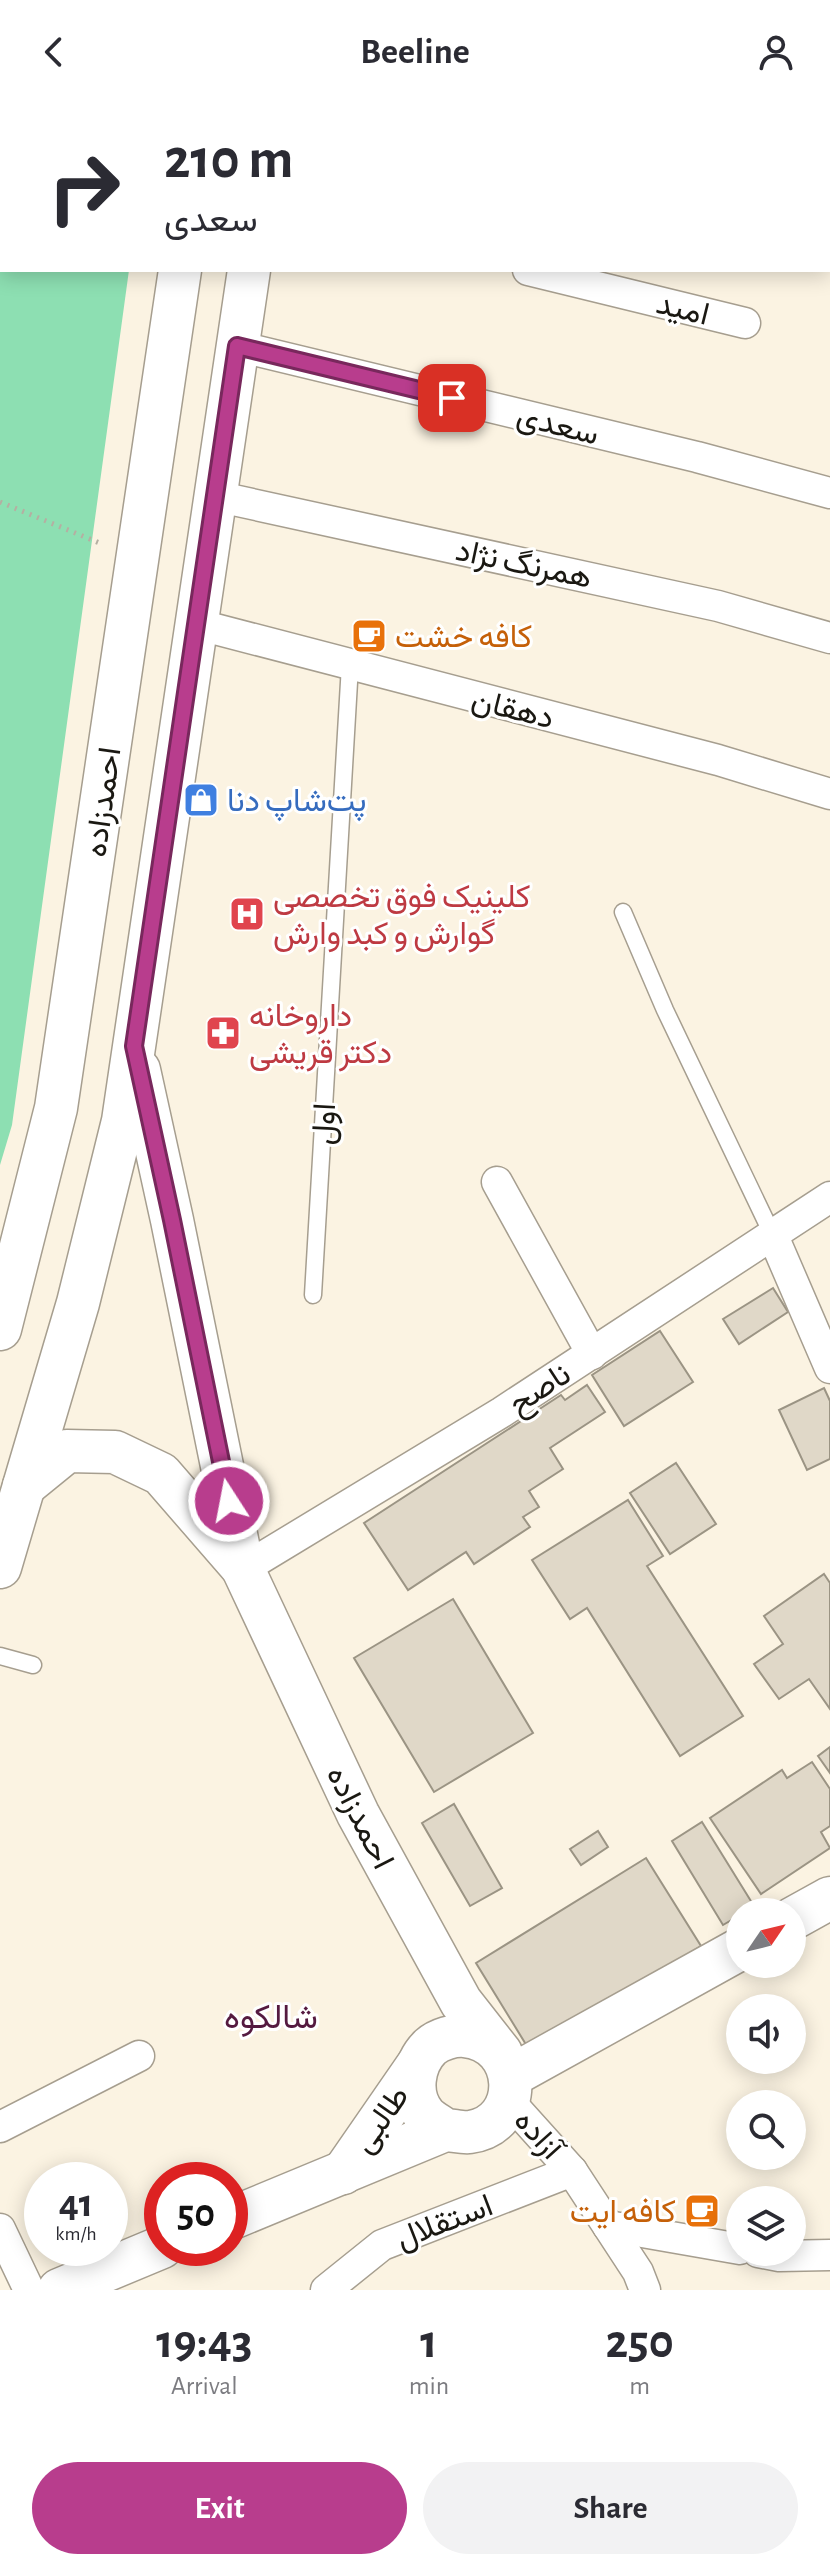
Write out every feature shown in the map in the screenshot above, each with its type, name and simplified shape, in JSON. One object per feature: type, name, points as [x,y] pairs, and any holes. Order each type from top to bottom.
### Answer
[{"type":"main road","name":"احمدزاده","points":[[0,1329],[56,1108],[180,272]]},
{"type":"main road","name":"احمدزاده","points":[[0,1567],[78,1303],[123,1121],[249,272]]},
{"type":"main road","name":"احمدزاده","points":[[134,1046],[243,1569],[358,1814],[433,1954],[507,2077]]},
{"type":"main road","name":"احمدزاده","points":[[24,1486],[67,1451],[115,1452],[161,1474],[243,1569]]},
{"type":"main road","points":[[806,1911],[830,1898]]},
{"type":"main road","points":[[433,1954],[424,2056],[414,2091],[424,2114],[445,2130],[470,2132],[493,2122],[507,2077],[726,1957]]},
{"type":"main road","points":[[424,2056],[455,2035],[480,2038],[507,2077]]},
{"type":"main road","name":"طالبی","points":[[343,2173],[424,2056]]},
{"type":"main road","name":"طالبی","points":[[248,2212],[445,2130]]},
{"type":"main road","points":[[59,2290],[144,2255]]},
{"type":"street","name":"امید","points":[[536,272],[745,323]]},
{"type":"street","name":"سعدی","points":[[237,346],[697,457],[830,493]]},
{"type":"street","name":"همرنگ نژاد","points":[[215,496],[718,606],[830,638]]},
{"type":"street","name":"دهقان","points":[[196,624],[718,760],[830,794]]},
{"type":"street","points":[[497,1182],[592,1354]]},
{"type":"street","name":"ناصح","points":[[243,1569],[502,1412],[830,1197]]},
{"type":"street","points":[[773,1236],[830,1368]]},
{"type":"street","points":[[0,2127],[139,2056]]},
{"type":"street","name":"آزاده","points":[[507,2077],[638,2272],[645,2290]]},
{"type":"street","name":"استقلال","points":[[326,2290],[382,2245],[572,2171]]},
{"type":"street","points":[[608,2226],[726,2247]]},
{"type":"street","points":[[0,2229],[29,2290]]},
{"type":"street","points":[[806,2255],[830,2255]]},
{"type":"lane","name":"اول","points":[[313,1295],[350,665]]},
{"type":"lane","points":[[623,912],[665,1010],[773,1236]]},
{"type":"lane","points":[[0,1656],[33,1665]]},
{"type":"path","points":[[0,502],[138,558]]},
{"type":"green space","points":[[0,272],[129,272],[12,1125],[0,1165]]},
{"type":"building","points":[[773,1288],[788,1312],[739,1344],[723,1319]]},
{"type":"building","points":[[660,1331],[693,1382],[624,1426],[592,1375]]},
{"type":"building","points":[[587,1385],[605,1412],[550,1448],[563,1469],[529,1491],[539,1507],[523,1517],[530,1527],[474,1564],[466,1552],[408,1590],[364,1523],[561,1395],[565,1400]]},
{"type":"building","points":[[824,1388],[830,1401],[830,1459],[807,1470],[779,1410]]},
{"type":"building","points":[[676,1463],[716,1524],[670,1554],[630,1493]]},
{"type":"building","points":[[628,1500],[663,1556],[647,1566],[743,1716],[680,1756],[587,1608],[570,1619],[532,1560]]},
{"type":"building","points":[[824,1574],[830,1583],[830,1709],[809,1679],[779,1699],[754,1664],[783,1644],[764,1616]]},
{"type":"building","points":[[453,1599],[533,1733],[434,1792],[354,1658]]},
{"type":"building","points":[[830,1747],[830,1773],[818,1756]]},
{"type":"building","points":[[812,1762],[830,1789],[830,1826],[821,1832],[830,1848],[761,1894],[710,1818],[782,1770],[787,1778]]},
{"type":"building","points":[[454,1804],[502,1888],[470,1906],[422,1823]]},
{"type":"building","points":[[702,1822],[749,1898],[726,1898],[726,1923],[723,1925],[672,1841]]},
{"type":"building","points":[[598,1831],[608,1847],[581,1865],[570,1849]]},
{"type":"building","points":[[646,1858],[701,1946],[530,2051],[476,1963]]},
{"type":"place","name":"کافه خشت","points":[[369,636]]},
{"type":"place","name":"پت‌شاپ دنا","points":[[201,800]]},
{"type":"place","name":"کلینیک فوق تخصصی گوارش و کبد وارش","points":[[247,914]]},
{"type":"place","name":"داروخانه دکتر قریشی","points":[[223,1033]]},
{"type":"place","name":"کافه ایت","points":[[702,2211]]},
{"type":"district","name":"شالکوه","points":[[271,2016]]},
{"type":"route","points":[[229,1501],[134,1046],[237,346],[452,398]]}]
